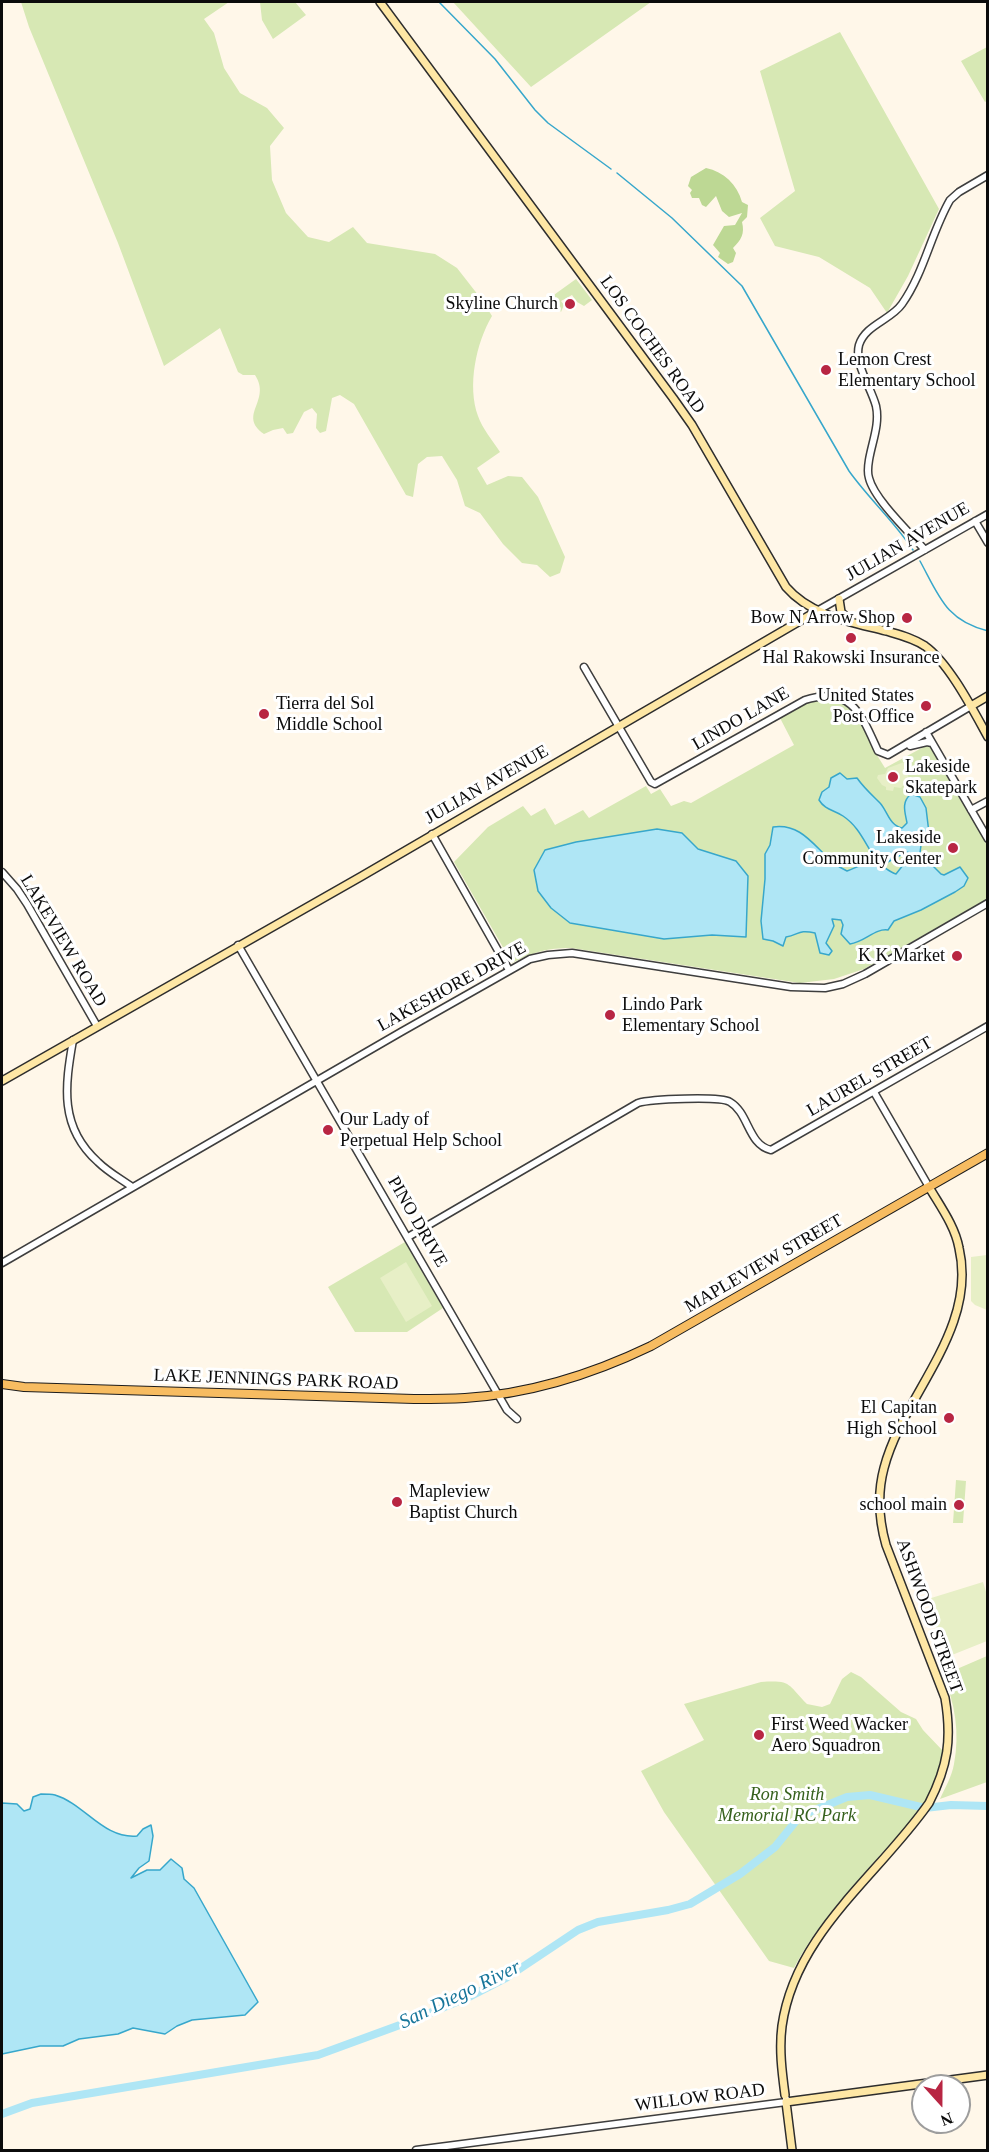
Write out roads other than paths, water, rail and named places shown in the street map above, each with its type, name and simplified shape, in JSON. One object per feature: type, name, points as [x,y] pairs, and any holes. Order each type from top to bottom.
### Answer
[{"type":"main road","name":"LOS COCHES ROAD","points":[[380,2],[692,425],[784,584],[798,598],[817,611],[908,637],[925,646],[940,661],[971,706]]},
{"type":"main road","points":[[839,599],[841,612],[850,621]]},
{"type":"main road","name":"JULIAN AVENUE","points":[[2,1082],[817,611]]},
{"type":"main road","points":[[987,696],[971,706],[987,737]]},
{"type":"main road","name":"MAPLEVIEW STREET","points":[[548,1384],[593,1371],[651,1346],[987,1153]]},
{"type":"main road","name":"ASHWOOD STREET","points":[[792,2151],[781,2063],[782,2027],[787,2001],[801,1965],[820,1934],[929,1803],[939,1784],[948,1752],[949,1724],[945,1698],[886,1545],[879,1506],[881,1480],[892,1444],[935,1362],[955,1319],[958,1306],[962,1273],[959,1247],[950,1223],[928,1187]]},
{"type":"main road","name":"LAKE JENNINGS PARK ROAD","points":[[2,1384],[24,1387],[414,1399],[465,1398],[548,1384]]},
{"type":"main road","name":"WILLOW ROAD","points":[[786,2098],[987,2075]]},
{"type":"street","points":[[925,550],[880,498],[869,480],[868,468],[876,431],[877,412],[859,358],[859,347],[868,331],[892,315],[902,304],[950,200],[987,175]]},
{"type":"street","name":"JULIAN AVENUE","points":[[817,611],[987,514]]},
{"type":"street","points":[[975,521],[987,543]]},
{"type":"street","points":[[584,667],[618,726]]},
{"type":"street","name":"LINDO LANE","points":[[618,726],[646,774],[655,784],[805,700],[822,696],[854,705],[878,752],[888,755],[895,752]]},
{"type":"street","points":[[895,752],[971,706]]},
{"type":"street","points":[[926,732],[987,839]]},
{"type":"street","points":[[895,752],[921,742],[932,743]]},
{"type":"street","points":[[971,810],[987,801]]},
{"type":"street","points":[[432,834],[509,969]]},
{"type":"street","name":"LAKEVIEW ROAD","points":[[2,872],[27,904],[97,1026]]},
{"type":"street","name":"LAKESHORE DRIVE","points":[[2,1263],[509,969],[539,957],[572,953],[792,987],[825,988],[843,984],[865,974],[987,903]]},
{"type":"street","name":"PINO DRIVE","points":[[238,945],[507,1410],[517,1419]]},
{"type":"street","name":"LAUREL STREET","points":[[408,1237],[623,1111],[650,1100],[666,1098],[727,1100],[740,1111],[759,1145],[766,1149],[777,1148],[987,1026]]},
{"type":"street","points":[[73,1040],[66,1095],[74,1128],[83,1146],[96,1161],[132,1187]]},
{"type":"street","name":"ASHWOOD STREET","points":[[874,1092],[928,1187]]},
{"type":"street","name":"WILLOW ROAD","points":[[416,2151],[786,2098]]},
{"type":"water","points":[[840,773],[847,779],[857,778],[880,803],[891,821],[902,828],[907,823],[904,807],[906,800],[911,794],[920,797],[926,808],[929,833],[921,845],[920,853],[941,874],[944,875],[960,867],[968,878],[964,886],[955,892],[894,921],[888,930],[879,931],[855,943],[850,944],[841,934],[843,925],[841,920],[832,919],[834,926],[826,943],[832,951],[829,955],[820,953],[815,933],[802,932],[786,937],[783,946],[763,939],[761,921],[765,854],[770,845],[773,827],[795,830],[847,871],[871,863],[896,874],[911,855],[906,852],[886,863],[878,862],[854,826],[843,816],[821,803],[819,800],[822,792],[829,787],[831,778]]},
{"type":"water","points":[[657,829],[682,833],[698,849],[736,861],[748,876],[746,937],[712,935],[664,939],[570,923],[551,908],[538,891],[534,870],[545,850],[576,842]]},
{"type":"water","points":[[41,1794],[66,1799],[114,1832],[137,1836],[151,1825],[153,1836],[149,1861],[131,1878],[147,1870],[160,1870],[171,1859],[182,1868],[184,1879],[194,1888],[258,2002],[245,2015],[192,2020],[165,2034],[133,2028],[118,2034],[79,2039],[63,2046],[40,2046],[2,2054],[2,1803],[17,1804],[24,1811],[30,1809],[33,1797]]},
{"type":"waterway","points":[[439,2],[495,59],[548,123],[611,169]]},
{"type":"waterway","points":[[617,173],[672,218],[742,286],[849,471],[913,550]]},
{"type":"waterway","points":[[920,561],[939,596],[953,614],[974,627],[988,631]]},
{"type":"waterway","name":"San Diego River","points":[[2,2114],[32,2103],[318,2055],[408,2022],[471,1996],[506,1978],[578,1930],[598,1922],[690,1904],[740,1874],[775,1847],[796,1821],[805,1814],[847,1797],[870,1795],[925,1808],[951,1805],[988,1806]]},
{"type":"place","name":"Skyline Church","points":[[570,304]]},
{"type":"place","name":"Lemon Crest Elementary School","points":[[826,370]]},
{"type":"place","name":"Bow N Arrow Shop","points":[[907,618]]},
{"type":"place","name":"Hal Rakowski Insurance","points":[[851,638]]},
{"type":"place","name":"United States Post Office","points":[[926,706]]},
{"type":"place","name":"Tierra del Sol Middle School","points":[[264,714]]},
{"type":"place","name":"Lakeside Skatepark","points":[[893,777]]},
{"type":"place","name":"Lakeside Community Center","points":[[953,848]]},
{"type":"place","name":"K K Market","points":[[957,956]]},
{"type":"place","name":"Lindo Park Elementary School","points":[[610,1015]]},
{"type":"place","name":"Our Lady of Perpetual Help School","points":[[328,1130]]},
{"type":"place","name":"El Capitan High School","points":[[949,1418]]},
{"type":"place","name":"Mapleview Baptist Church","points":[[397,1502]]},
{"type":"place","name":"school main","points":[[959,1505]]},
{"type":"place","name":"First Weed Wacker Aero Squadron","points":[[759,1735]]},
{"type":"park label","name":"Ron Smith Memorial RC Park","points":[[787,1805]]}]
